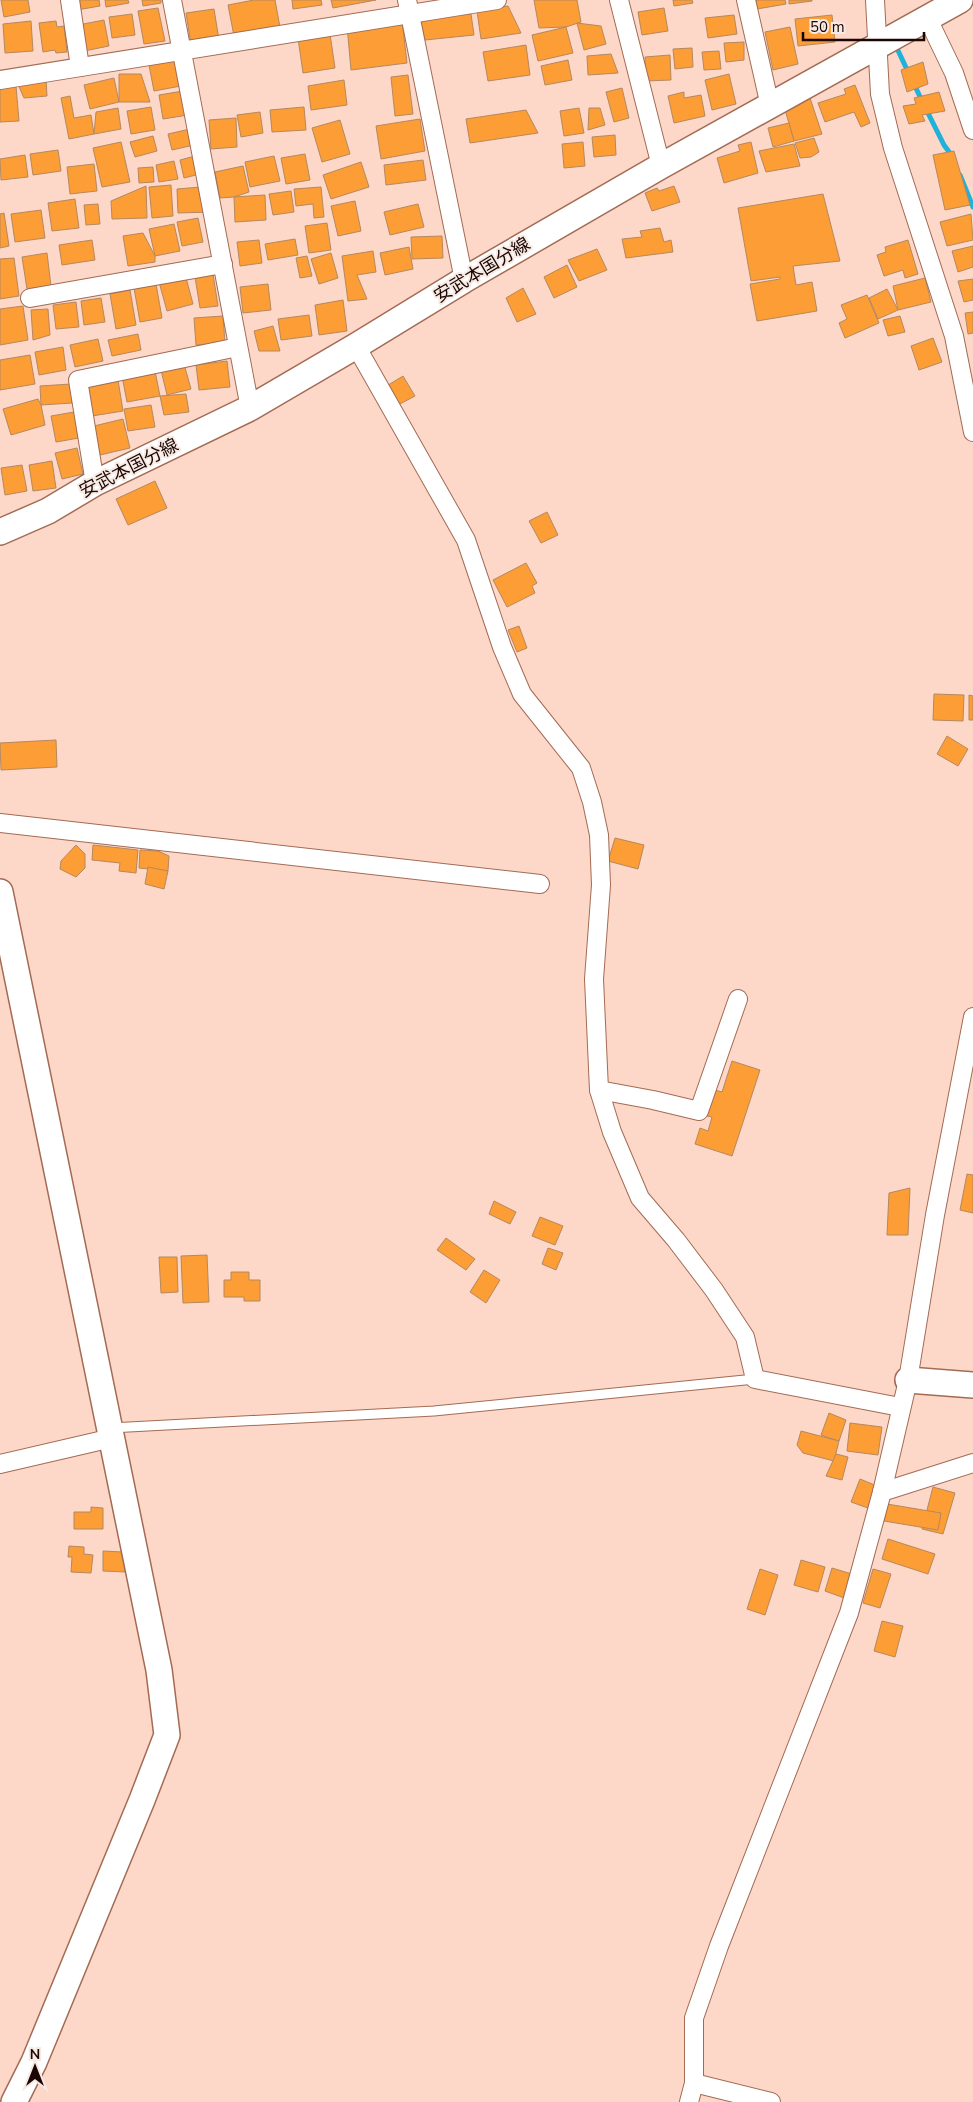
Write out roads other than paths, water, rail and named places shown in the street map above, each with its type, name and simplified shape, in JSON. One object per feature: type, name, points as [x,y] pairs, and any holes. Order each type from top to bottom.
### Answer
[{"type":"street","points":[[70,0],[80,67]]},
{"type":"street","points":[[172,0],[250,408]]},
{"type":"street","points":[[0,80],[181,50],[409,7],[497,0]]},
{"type":"street","points":[[619,0],[661,166]]},
{"type":"street","points":[[746,0],[770,106]]},
{"type":"street","points":[[875,0],[880,94],[893,148],[954,336],[973,432]]},
{"type":"street","name":"安武本国分線","points":[[0,532],[48,511],[95,483],[250,408],[464,280],[661,166],[960,0]]},
{"type":"street","points":[[409,7],[464,280]]},
{"type":"street","points":[[927,17],[954,72],[973,130]]},
{"type":"street","points":[[30,298],[223,264]]},
{"type":"street","points":[[356,346],[466,540],[502,646],[522,694],[581,768],[592,802],[599,835],[601,885],[594,980],[599,1090],[612,1132],[640,1198],[676,1240],[714,1290],[745,1337],[755,1379],[900,1407]]},
{"type":"street","points":[[95,483],[78,380],[238,347]]},
{"type":"street","points":[[0,823],[540,884]]},
{"type":"street","points":[[0,892],[159,1670],[167,1736],[139,1809],[38,2053],[14,2102]]},
{"type":"street","points":[[599,1090],[699,1111],[738,999]]},
{"type":"street","points":[[689,2102],[694,2083],[694,2018],[718,1946],[849,1612],[882,1492],[900,1407],[908,1380],[936,1215],[973,1017]]},
{"type":"street","points":[[908,1380],[973,1385]]},
{"type":"street","points":[[0,1464],[111,1433]]},
{"type":"street","points":[[882,1492],[973,1463]]},
{"type":"street","points":[[694,2083],[771,2102]]},
{"type":"lane","points":[[111,1433],[434,1411],[755,1379]]},
{"type":"waterway","points":[[895,44],[909,74]]},
{"type":"waterway","points":[[914,84],[922,101]]},
{"type":"waterway","points":[[926,109],[944,145],[952,156]]},
{"type":"waterway","points":[[960,175],[973,207]]}]
